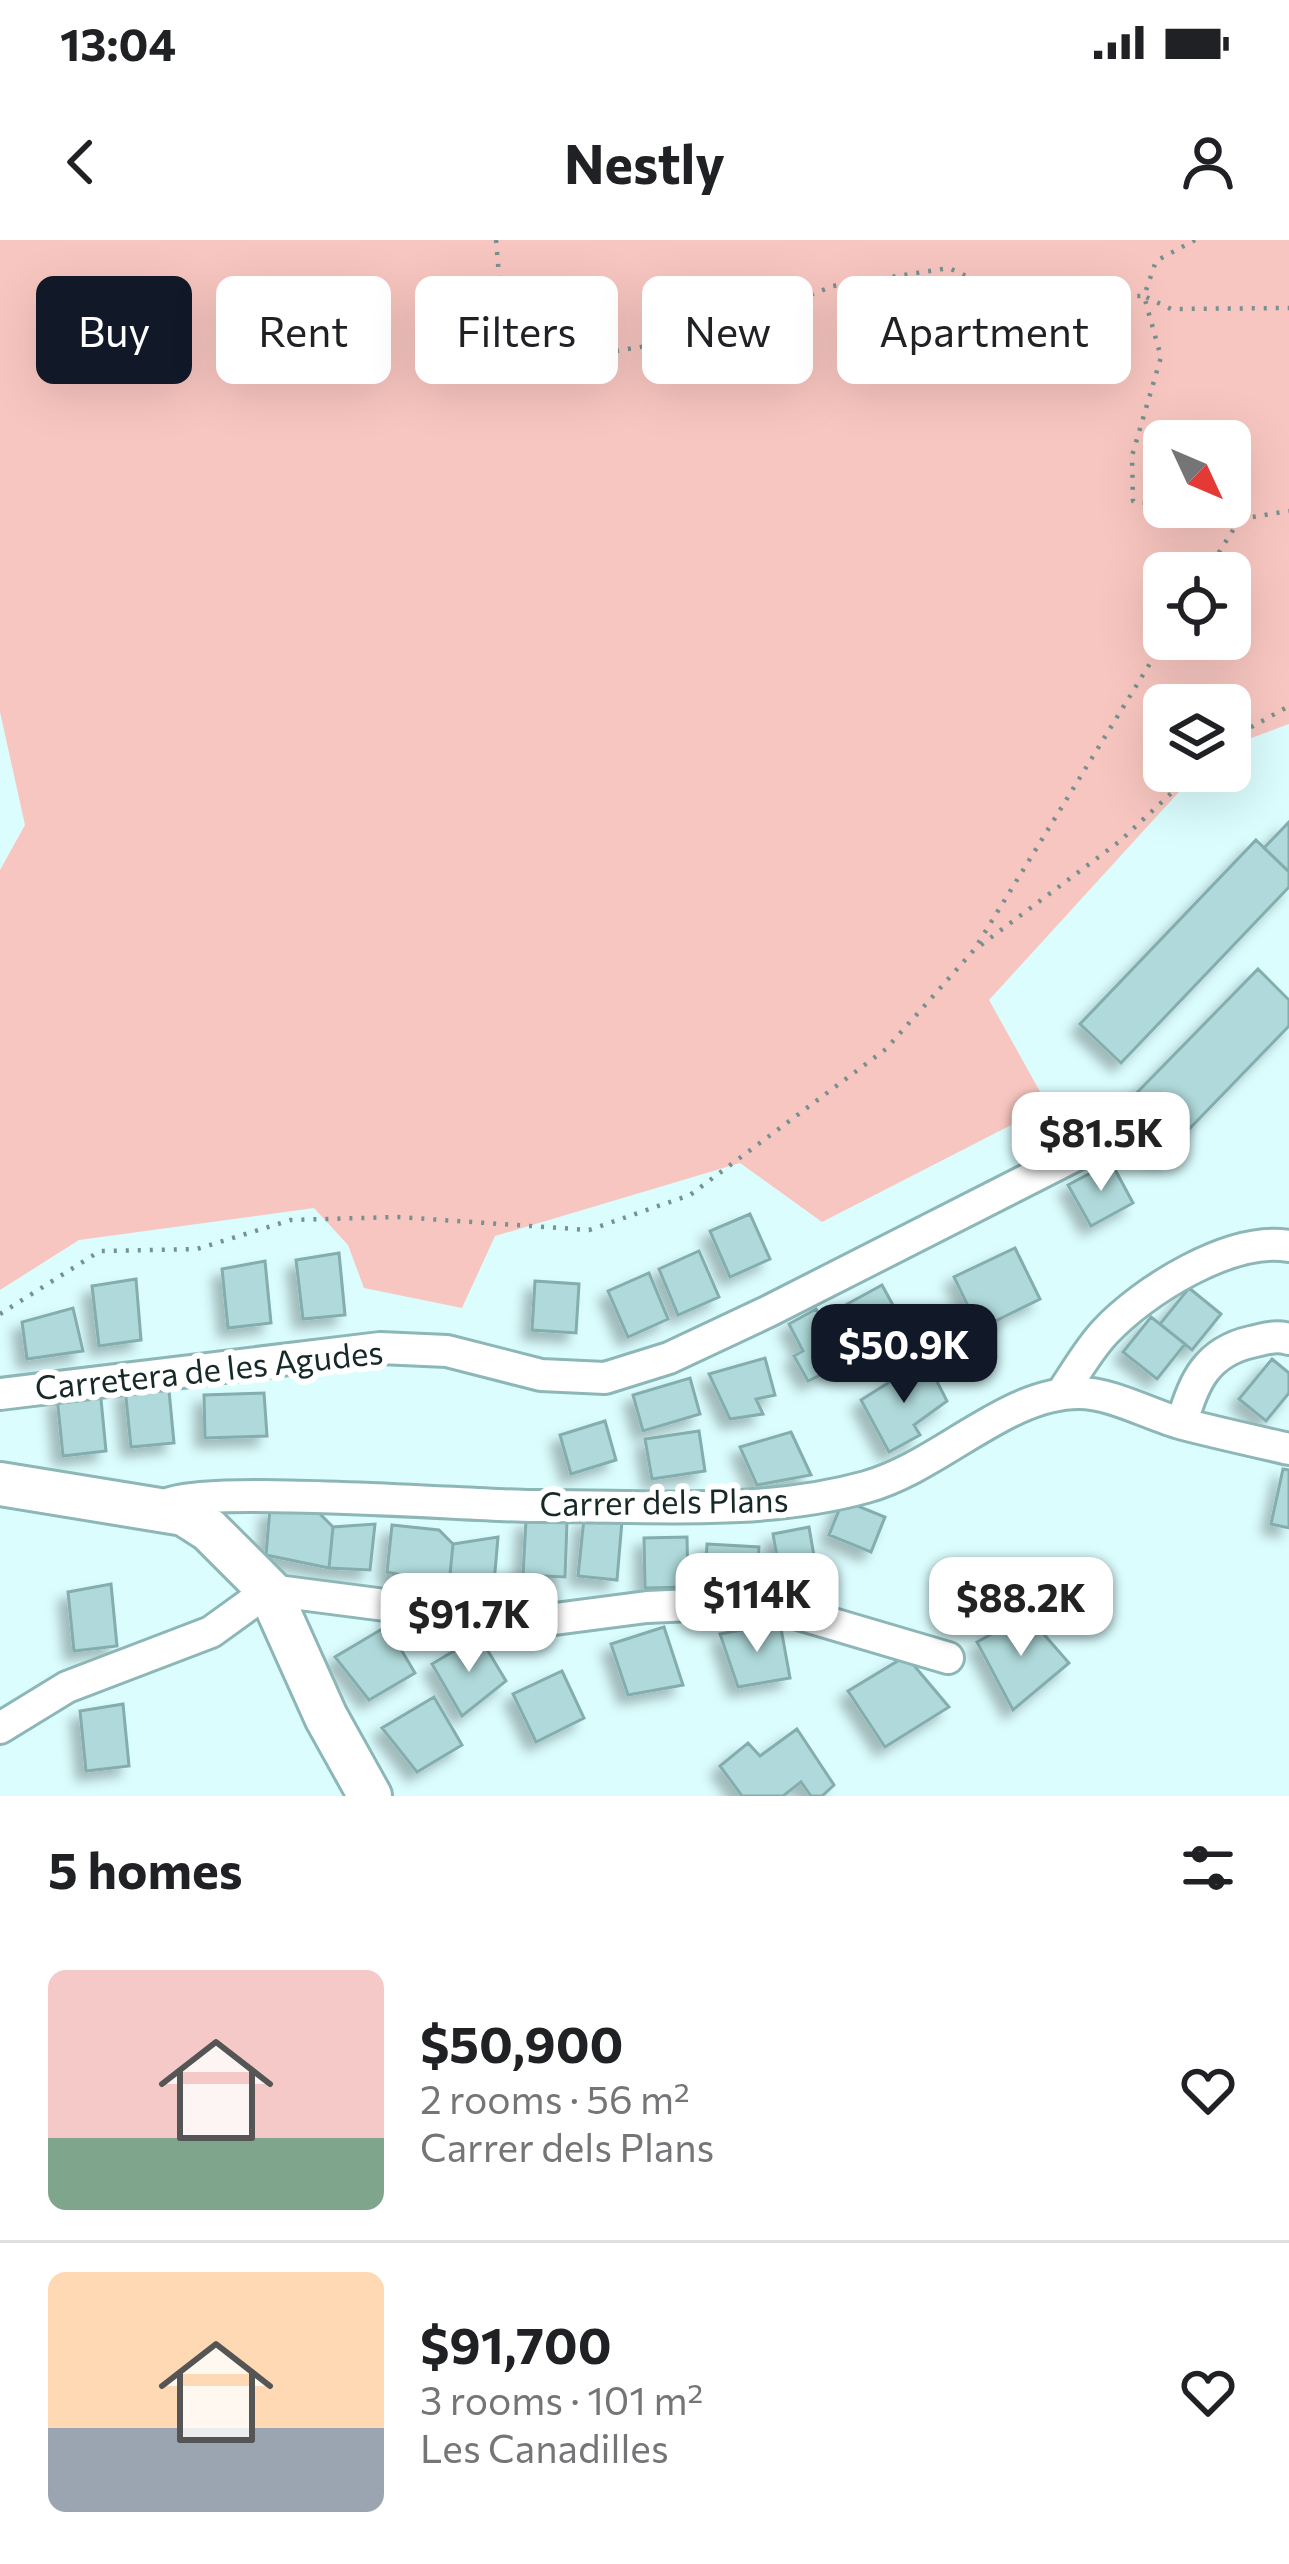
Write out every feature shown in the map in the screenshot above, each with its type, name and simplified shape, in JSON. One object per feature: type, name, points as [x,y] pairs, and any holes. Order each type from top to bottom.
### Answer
[{"type":"main road","points":[[0,1484],[184,1514],[209,1530],[269,1590],[326,1717],[370,1796]]},
{"type":"street","name":"Carretera de les Agudes","points":[[0,1394],[380,1348],[447,1351],[541,1375],[604,1378],[669,1358],[749,1321],[1084,1151]]},
{"type":"street","points":[[1061,1394],[1106,1331],[1185,1271],[1228,1253],[1289,1246]]},
{"type":"street","points":[[1182,1424],[1193,1381],[1228,1346],[1277,1336],[1289,1339]]},
{"type":"street","name":"Carrer dels Plans","points":[[157,1512],[170,1499],[224,1494],[528,1506],[785,1503],[864,1488],[917,1470],[1026,1401],[1061,1394],[1085,1393],[1182,1424],[1289,1449]]},
{"type":"street","points":[[0,1728],[67,1687],[211,1631],[269,1590],[524,1623],[646,1607],[758,1602],[948,1658]]},
{"type":"path","points":[[496,240],[507,369],[707,336],[833,286],[949,268],[1014,298],[1144,296],[1171,309],[1289,308]]},
{"type":"path","points":[[1143,503],[1133,501],[1132,456],[1161,357],[1144,296],[1156,260],[1196,240]]},
{"type":"path","points":[[1251,517],[1289,511]]},
{"type":"path","points":[[0,1314],[100,1252],[196,1249],[291,1220],[398,1217],[589,1230],[690,1195],[886,1049],[974,950],[1153,660]]},
{"type":"path","points":[[1251,727],[1289,706]]},
{"type":"path","points":[[974,950],[1120,841],[1172,792]]},
{"type":"shaded area","points":[[0,240],[1289,240],[1289,724],[1251,738],[1251,684],[1143,684],[1143,792],[1179,792],[989,1000],[1048,1106],[822,1222],[740,1163],[495,1236],[462,1308],[364,1288],[348,1245],[314,1208],[79,1240],[0,1290],[0,870],[25,825],[0,712]]},
{"type":"building","points":[[1289,822],[1289,872],[1264,848]]},
{"type":"building","points":[[1256,840],[1289,872],[1289,887],[1121,1063],[1080,1024]]},
{"type":"building","points":[[1258,969],[1289,1000],[1289,1026],[1162,1157],[1117,1113]]},
{"type":"building","points":[[1111,1162],[1133,1203],[1091,1226],[1068,1185]]},
{"type":"building","points":[[750,1214],[770,1259],[730,1277],[710,1231]]},
{"type":"building","points":[[1015,1248],[1040,1299],[979,1329],[954,1277]]},
{"type":"building","points":[[699,1251],[719,1297],[678,1315],[659,1269]]},
{"type":"building","points":[[339,1253],[345,1315],[303,1319],[296,1260]]},
{"type":"building","points":[[265,1261],[271,1323],[228,1328],[222,1269]]},
{"type":"building","points":[[649,1273],[668,1319],[628,1337],[608,1291]]},
{"type":"building","points":[[136,1279],[141,1340],[99,1346],[92,1286]]},
{"type":"building","points":[[535,1281],[579,1284],[576,1333],[532,1330]]},
{"type":"building","points":[[882,1285],[906,1329],[865,1352],[840,1308]]},
{"type":"building","points":[[1189,1288],[1221,1314],[1192,1350],[1160,1324]]},
{"type":"building","points":[[73,1308],[83,1351],[27,1359],[22,1322]]},
{"type":"building","points":[[816,1309],[845,1363],[808,1381],[794,1356],[803,1351],[789,1324]]},
{"type":"building","points":[[1151,1317],[1185,1344],[1157,1379],[1123,1352]]},
{"type":"building","points":[[765,1358],[775,1395],[756,1399],[763,1414],[730,1419],[709,1374]]},
{"type":"building","points":[[1272,1359],[1289,1373],[1289,1393],[1266,1421],[1239,1399]]},
{"type":"building","points":[[918,1364],[923,1372],[930,1368],[947,1401],[914,1425],[920,1435],[889,1452],[861,1400]]},
{"type":"building","points":[[690,1378],[700,1414],[643,1431],[633,1395]]},
{"type":"building","points":[[168,1380],[174,1443],[131,1447],[125,1388]]},
{"type":"building","points":[[100,1389],[106,1451],[63,1456],[57,1397]]},
{"type":"building","points":[[264,1393],[267,1436],[205,1438],[204,1395]]},
{"type":"building","points":[[605,1421],[616,1460],[571,1474],[560,1435]]},
{"type":"building","points":[[699,1431],[705,1471],[652,1479],[645,1439]]},
{"type":"building","points":[[791,1432],[811,1475],[757,1485],[740,1447]]},
{"type":"building","points":[[1283,1469],[1289,1470],[1289,1528],[1271,1524]]},
{"type":"building","points":[[843,1500],[885,1517],[871,1552],[829,1535]]},
{"type":"building","points":[[270,1508],[318,1512],[333,1527],[329,1568],[266,1555]]},
{"type":"building","points":[[584,1518],[622,1521],[617,1580],[578,1576]]},
{"type":"building","points":[[526,1520],[567,1522],[565,1577],[523,1575]]},
{"type":"building","points":[[375,1524],[370,1570],[329,1568],[333,1527]]},
{"type":"building","points":[[392,1525],[439,1530],[453,1544],[449,1585],[387,1572]]},
{"type":"building","points":[[809,1527],[818,1579],[782,1586],[773,1534]]},
{"type":"building","points":[[498,1537],[494,1583],[451,1579],[449,1585],[453,1544]]},
{"type":"building","points":[[687,1537],[688,1587],[645,1588],[644,1538]]},
{"type":"building","points":[[707,1544],[759,1547],[757,1585],[705,1582]]},
{"type":"building","points":[[111,1584],[117,1646],[74,1651],[68,1592]]},
{"type":"building","points":[[1027,1615],[1069,1663],[1013,1710],[977,1642]]},
{"type":"building","points":[[780,1623],[790,1678],[738,1687],[720,1634]]},
{"type":"building","points":[[387,1626],[415,1673],[369,1700],[335,1657]]},
{"type":"building","points":[[664,1627],[683,1685],[628,1695],[611,1644]]},
{"type":"building","points":[[479,1636],[506,1681],[462,1716],[432,1664]]},
{"type":"building","points":[[906,1656],[949,1707],[885,1747],[848,1691]]},
{"type":"building","points":[[562,1671],[584,1718],[536,1742],[513,1694]]},
{"type":"building","points":[[434,1697],[462,1745],[417,1772],[382,1728]]},
{"type":"building","points":[[123,1704],[129,1766],[86,1771],[80,1711]]},
{"type":"building","points":[[797,1729],[834,1785],[822,1796],[811,1796],[801,1782],[783,1796],[742,1796],[720,1766],[748,1743],[760,1756]]}]
